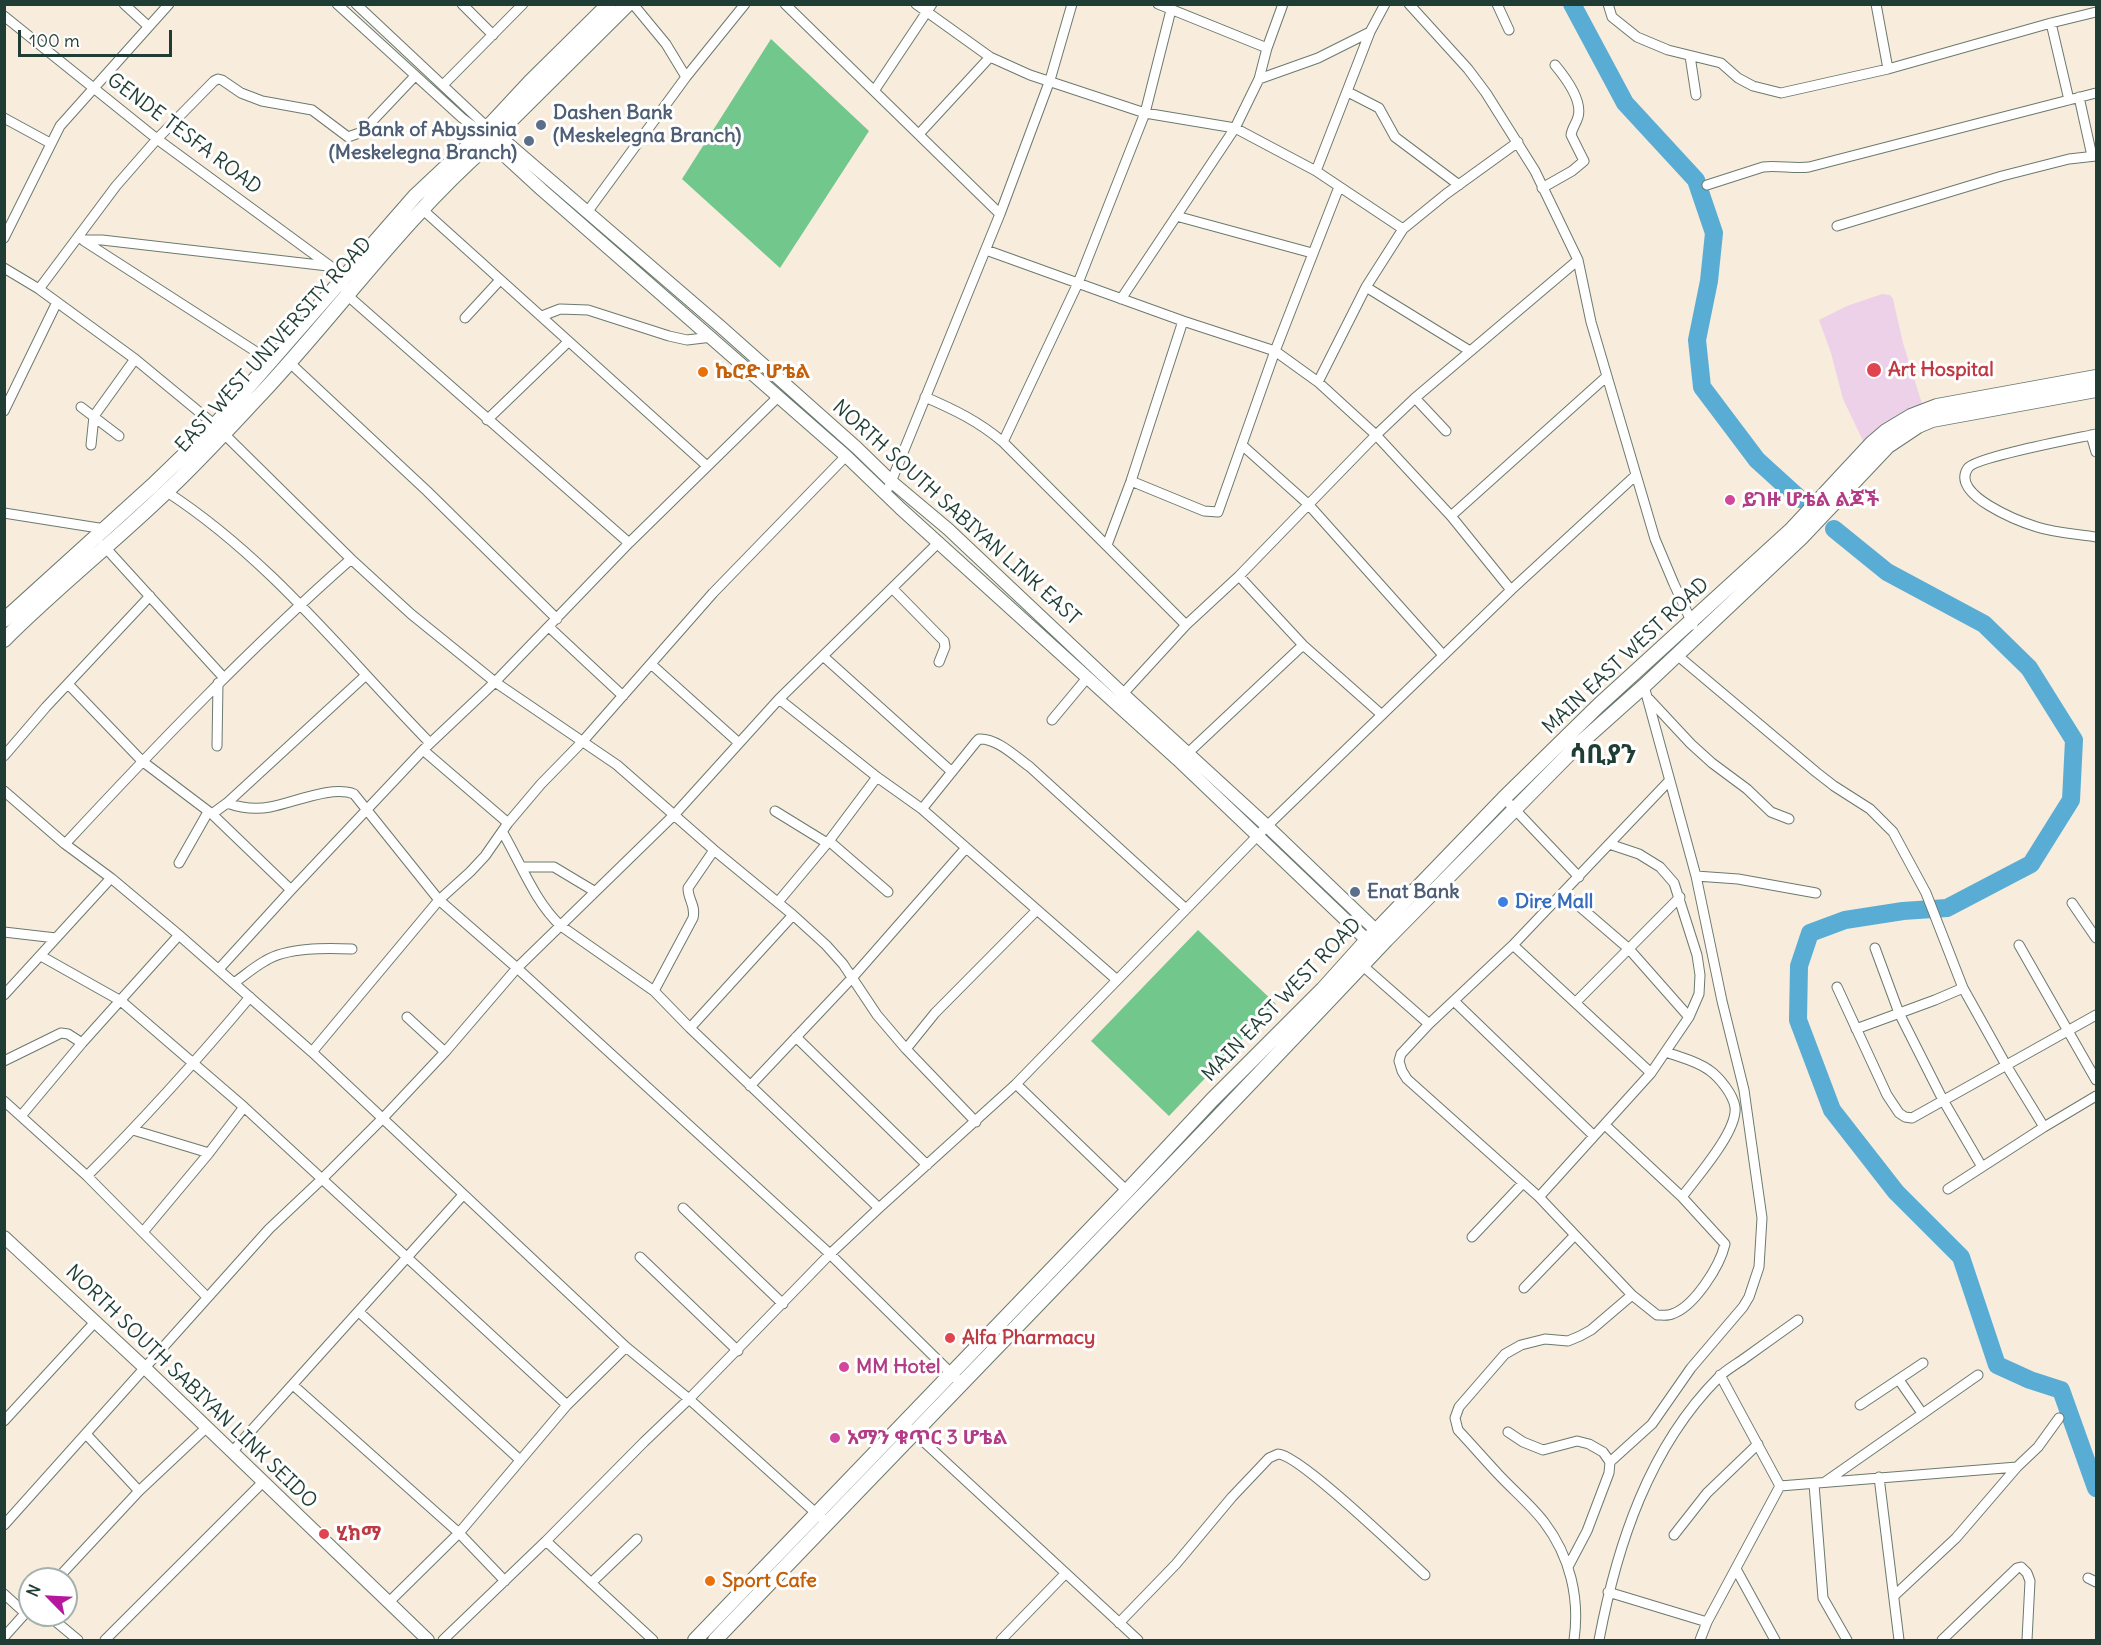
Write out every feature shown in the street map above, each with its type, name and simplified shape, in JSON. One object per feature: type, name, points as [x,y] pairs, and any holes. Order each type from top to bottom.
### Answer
[{"type":"main road","name":"EAST WEST UNIVERSITY ROAD","points":[[4,620],[100,532],[220,429],[290,363],[422,209],[465,164],[530,82],[609,4]]},
{"type":"main road","name":"EAST WEST UNIVERSITY ROAD","points":[[4,640],[167,492],[272,362],[415,196],[490,134],[628,4]]},
{"type":"main road","name":"NORTH SOUTH SABIYAN LINK EAST","points":[[490,134],[588,210],[857,448],[892,482],[948,529],[1258,836],[1376,940]]},
{"type":"main road","name":"NORTH SOUTH SABIYAN LINK EAST","points":[[490,134],[542,190],[846,456],[1087,678],[1119,698],[1189,752],[1267,826],[1376,940]]},
{"type":"main road","points":[[746,368],[755,358]]},
{"type":"main road","name":"MAIN EAST WEST ROAD","points":[[1951,410],[2097,377]]},
{"type":"main road","name":"MAIN EAST WEST ROAD","points":[[695,1641],[951,1374],[1118,1210],[1171,1164],[1227,1106],[1504,798],[1599,705],[1695,629],[1796,534],[1860,466],[1886,431],[1911,416],[1937,406],[1951,410],[2097,390]]},
{"type":"main road","name":"MAIN EAST WEST ROAD","points":[[715,1641],[962,1384],[1118,1210],[1127,1191],[1216,1095],[1327,994],[1363,966],[1376,940],[1514,810],[1578,745],[1646,692],[1695,629]]},
{"type":"main road","points":[[1216,1095],[1227,1106]]},
{"type":"main road","points":[[1161,1154],[1171,1164]]},
{"type":"main road","name":"NORTH SOUTH SABIYAN LINK SEIDO","points":[[4,1237],[145,1368],[428,1641]]},
{"type":"street","points":[[124,4],[148,26]]},
{"type":"street","points":[[4,238],[50,143],[69,114],[169,4]]},
{"type":"street","name":"NORTH SOUTH SABIYAN LINK EAST","points":[[337,4],[462,118],[490,134]]},
{"type":"street","name":"NORTH SOUTH SABIYAN LINK EAST","points":[[356,4],[444,84],[490,134]]},
{"type":"street","points":[[462,4],[494,35]]},
{"type":"street","points":[[444,84],[523,4]]},
{"type":"street","points":[[633,4],[666,44],[686,77]]},
{"type":"street","points":[[588,210],[686,77],[745,4]]},
{"type":"street","points":[[785,4],[1000,214]]},
{"type":"street","points":[[916,4],[929,9],[990,57],[1030,75],[1145,113],[1235,128],[1316,171],[1402,229]]},
{"type":"street","points":[[886,494],[1000,214],[1050,80],[1072,4]]},
{"type":"street","points":[[1158,4],[1267,48]]},
{"type":"street","points":[[1121,299],[1235,128],[1259,79],[1267,48],[1283,4]]},
{"type":"street","points":[[1316,171],[1384,4]]},
{"type":"street","points":[[1497,4],[1509,30]]},
{"type":"street","points":[[1608,4],[1612,17],[1637,37],[1653,45],[1721,63],[1738,78],[1781,93],[1888,69],[2097,12]]},
{"type":"street","points":[[1876,4],[1888,69]]},
{"type":"street","points":[[1411,5],[1468,69],[1518,142],[1578,260],[1606,377],[1655,539],[1695,629]]},
{"type":"street","points":[[874,91],[929,9]]},
{"type":"street","points":[[1003,442],[1078,283],[1145,113],[1171,10]]},
{"type":"street","name":"GENDE TESFA ROAD","points":[[4,16],[157,139],[330,266],[342,280]]},
{"type":"street","points":[[2051,23],[2069,100]]},
{"type":"street","points":[[1259,79],[1317,58],[1371,32]]},
{"type":"street","points":[[1690,56],[1696,95]]},
{"type":"street","points":[[919,134],[990,57]]},
{"type":"street","points":[[1542,188],[1572,171],[1584,161],[1571,135],[1579,114],[1576,99],[1568,80],[1555,65]]},
{"type":"street","points":[[39,289],[80,238],[116,186],[157,139],[218,79],[241,93],[262,101],[312,110],[348,137],[362,132],[415,76]]},
{"type":"street","points":[[1348,92],[1379,108],[1395,137],[1459,184]]},
{"type":"street","points":[[1707,185],[1763,167],[1796,169],[1809,167],[2097,93]]},
{"type":"street","points":[[1837,226],[2002,176],[2069,159],[2094,156],[2079,97]]},
{"type":"street","points":[[4,118],[50,143]]},
{"type":"street","points":[[1318,382],[1366,287],[1402,229],[1518,142]]},
{"type":"street","points":[[1131,481],[1204,511],[1218,512],[1275,351],[1339,187]]},
{"type":"street","points":[[422,209],[707,466]]},
{"type":"street","points":[[1176,216],[1312,254]]},
{"type":"street","points":[[80,238],[330,266]]},
{"type":"street","points":[[80,238],[272,362]]},
{"type":"street","points":[[986,250],[1183,321],[1275,351],[1318,382],[1376,435],[1451,516],[1511,590]]},
{"type":"street","points":[[1119,698],[1186,625],[1239,576],[1414,398],[1578,260]]},
{"type":"street","points":[[4,268],[39,289],[135,359],[220,429],[351,559],[411,614],[495,682],[617,765],[793,915],[826,945],[877,1015],[906,1049],[976,1122]]},
{"type":"street","points":[[342,280],[347,295],[629,543]]},
{"type":"street","points":[[465,318],[500,280]]},
{"type":"street","points":[[1366,287],[1470,351]]},
{"type":"street","points":[[4,411],[57,302]]},
{"type":"street","points":[[542,316],[560,309],[588,310],[687,340],[712,337]]},
{"type":"street","points":[[1107,546],[1131,481],[1183,321]]},
{"type":"street","points":[[487,420],[568,342]]},
{"type":"street","points":[[91,445],[94,416],[135,359]]},
{"type":"street","points":[[290,363],[427,491],[557,619]]},
{"type":"street","points":[[1451,516],[1606,377]]},
{"type":"street","points":[[219,969],[423,750],[495,682],[629,543],[778,397]]},
{"type":"street","points":[[925,397],[960,412],[985,427],[1003,442],[1186,625]]},
{"type":"street","points":[[1414,398],[1446,431]]},
{"type":"street","points":[[81,407],[119,436]]},
{"type":"street","points":[[2097,452],[2094,435],[2000,456],[1971,465],[1966,472],[1966,482],[1979,501],[2038,528],[2097,537]]},
{"type":"street","points":[[1242,445],[1308,504],[1443,655]]},
{"type":"street","points":[[312,1052],[439,900],[470,873],[541,784],[583,741],[713,593],[846,456]]},
{"type":"street","points":[[443,1641],[738,1351],[830,1254],[1016,1084],[1267,826],[1511,590],[1636,475]]},
{"type":"street","points":[[167,492],[198,512],[227,535],[300,603],[365,676],[430,743]]},
{"type":"street","points":[[4,513],[100,532],[105,548],[150,596],[221,681],[217,746]]},
{"type":"street","points":[[4,1525],[269,1229],[322,1179],[445,1052],[517,968],[675,814],[779,699],[939,542]]},
{"type":"street","points":[[65,844],[142,760],[221,681],[300,603],[351,559]]},
{"type":"street","points":[[1239,576],[1303,645],[1382,715]]},
{"type":"street","points":[[892,588],[944,641],[945,647],[939,662]]},
{"type":"street","points":[[4,756],[46,707],[150,596]]},
{"type":"street","points":[[549,627],[623,696]]},
{"type":"street","points":[[1189,752],[1303,645]]},
{"type":"street","points":[[1677,655],[1816,772],[1880,817],[1893,832],[1926,893],[1963,988],[2044,1127]]},
{"type":"street","points":[[823,656],[952,772]]},
{"type":"street","points":[[651,664],[739,743]]},
{"type":"street","points":[[179,863],[210,813],[227,803],[365,676]]},
{"type":"street","points":[[1052,720],[1087,678]]},
{"type":"street","points":[[69,685],[142,760],[210,813],[291,890]]},
{"type":"street","points":[[1610,1462],[1652,1424],[1691,1368],[1749,1297],[1759,1267],[1762,1218],[1744,1090],[1696,876],[1646,692]]},
{"type":"street","points":[[1646,692],[1691,744],[1712,763],[1747,789],[1772,812],[1789,819]]},
{"type":"street","points":[[779,699],[877,777],[922,809],[1117,980]]},
{"type":"street","points":[[922,809],[982,738],[996,744],[1038,774],[1186,909]]},
{"type":"street","points":[[423,750],[508,824]]},
{"type":"street","points":[[777,902],[828,842],[877,777]]},
{"type":"street","points":[[1605,1125],[1682,1197],[1725,1244],[1723,1254],[1700,1291],[1686,1306],[1671,1315],[1658,1315],[1632,1294],[1539,1197],[1407,1079],[1399,1061],[1401,1054],[1429,1024],[1513,945],[1669,781]]},
{"type":"street","points":[[227,803],[246,809],[268,808],[340,790],[354,794],[439,900],[517,968],[830,1254],[962,1384]]},
{"type":"street","points":[[4,791],[65,844],[111,878],[219,969],[312,1052],[626,1347],[689,1399],[827,1523]]},
{"type":"street","points":[[1504,798],[1579,877]]},
{"type":"street","points":[[775,810],[828,842],[888,892]]},
{"type":"street","points":[[503,833],[538,898],[561,926],[654,991],[879,1208]]},
{"type":"street","points":[[1539,1197],[1652,1073],[1689,1017],[1699,994],[1700,975],[1697,955],[1674,884],[1660,867],[1639,854],[1609,844]]},
{"type":"street","points":[[750,1086],[852,978],[966,848]]},
{"type":"street","points":[[654,991],[693,918],[695,909],[688,888],[714,850]]},
{"type":"street","points":[[522,867],[554,867],[594,891]]},
{"type":"street","points":[[1696,876],[1738,879],[1816,893]]},
{"type":"street","points":[[4,995],[111,878]]},
{"type":"street","points":[[1564,893],[1629,949],[1689,1017]]},
{"type":"street","points":[[1576,1002],[1680,897]]},
{"type":"street","points":[[2072,903],[2097,938]]},
{"type":"street","points":[[906,1049],[935,1013],[1037,910]]},
{"type":"street","points":[[690,1028],[793,915]]},
{"type":"street","points":[[4,932],[56,938]]},
{"type":"street","points":[[21,1116],[82,1043],[179,935]]},
{"type":"street","points":[[1513,945],[1652,1073]]},
{"type":"street","points":[[2019,945],[2097,1080]]},
{"type":"street","points":[[234,983],[267,960],[285,953],[324,948],[352,949]]},
{"type":"street","points":[[1875,948],[1899,1013],[1943,1100],[1982,1167]]},
{"type":"street","points":[[41,956],[121,1001],[244,1107],[567,1405]]},
{"type":"street","points":[[1363,966],[1429,1024]]},
{"type":"street","points":[[1837,987],[1887,1095],[1899,1113],[1912,1118],[2097,1015]]},
{"type":"street","points":[[1856,1029],[1963,988]]},
{"type":"street","points":[[87,1176],[133,1130],[250,997]]},
{"type":"street","points":[[1454,1001],[1594,1136]]},
{"type":"street","points":[[407,1017],[445,1052]]},
{"type":"street","points":[[4,1062],[61,1033],[68,1034],[82,1043]]},
{"type":"street","points":[[796,1037],[927,1165]]},
{"type":"street","points":[[1666,1052],[1707,1068],[1731,1096],[1735,1107],[1726,1137],[1682,1197]]},
{"type":"street","points":[[1016,1084],[1127,1191]]},
{"type":"street","points":[[1948,1189],[2097,1096]]},
{"type":"street","points":[[4,1101],[87,1176],[207,1297]]},
{"type":"street","points":[[143,1232],[244,1107]]},
{"type":"street","points":[[133,1130],[209,1153]]},
{"type":"street","points":[[1472,1237],[1523,1183]]},
{"type":"street","points":[[232,1452],[463,1195]]},
{"type":"street","points":[[683,1208],[783,1304]]},
{"type":"street","points":[[1524,1288],[1575,1235]]},
{"type":"street","points":[[640,1257],[738,1351]]},
{"type":"street","points":[[1575,1641],[1576,1593],[1568,1567],[1546,1524],[1458,1430],[1455,1418],[1459,1407],[1505,1354],[1521,1345],[1545,1339],[1568,1341],[1580,1336],[1591,1330],[1632,1294]]},
{"type":"street","points":[[359,1312],[520,1460]]},
{"type":"street","points":[[1599,1641],[1608,1592],[1642,1491],[1654,1465],[1685,1417],[1720,1376],[1798,1320]]},
{"type":"street","points":[[4,1421],[95,1322]]},
{"type":"street","points":[[388,1603],[459,1533],[567,1405],[626,1347]]},
{"type":"street","points":[[1860,1405],[1923,1363]]},
{"type":"street","points":[[1818,1483],[1978,1375]]},
{"type":"street","points":[[1720,1376],[1780,1486]]},
{"type":"street","points":[[1899,1380],[1922,1413]]},
{"type":"street","points":[[293,1385],[459,1533],[505,1581]]},
{"type":"street","points":[[1894,1595],[1956,1538],[2017,1467],[2038,1447],[2059,1418]]},
{"type":"street","points":[[904,1423],[1138,1641]]},
{"type":"street","points":[[68,1567],[139,1491],[206,1428]]},
{"type":"street","points":[[1508,1432],[1523,1442],[1543,1450],[1577,1441],[1589,1444],[1603,1452],[1610,1462],[1609,1473],[1587,1531],[1568,1567]]},
{"type":"street","points":[[86,1434],[139,1491]]},
{"type":"street","points":[[1674,1535],[1707,1493],[1758,1444]]},
{"type":"street","points":[[1119,1623],[1176,1564],[1232,1497],[1269,1458],[1278,1454],[1290,1457],[1338,1495],[1425,1575]]},
{"type":"street","points":[[1780,1486],[2017,1467]]},
{"type":"street","points":[[1879,1477],[1899,1641]]},
{"type":"street","points":[[105,1641],[263,1482]]},
{"type":"street","points":[[1818,1483],[1823,1598],[1848,1641]]},
{"type":"street","points":[[1700,1641],[1707,1622],[1780,1486]]},
{"type":"street","points":[[591,1583],[637,1539]]},
{"type":"street","points":[[546,1541],[653,1641]]},
{"type":"street","points":[[1942,1641],[2017,1568],[2027,1573],[2030,1581],[2027,1641]]},
{"type":"street","points":[[1736,1569],[1775,1641]]},
{"type":"street","points":[[1001,1641],[1065,1575]]},
{"type":"street","points":[[1608,1592],[1707,1622]]},
{"type":"street","points":[[4,1594],[18,1603]]},
{"type":"street","points":[[4,1637],[18,1621]]},
{"type":"street","points":[[62,1627],[78,1641]]},
{"type":"shaded area","name":"Art Hospital","points":[[1882,294],[1890,295],[1893,299],[1903,343],[1923,407],[1865,445],[1843,399],[1831,353],[1819,320],[1847,306]]},
{"type":"green space","points":[[771,39],[869,131],[780,268],[682,179]]},
{"type":"green space","points":[[1198,930],[1276,1004],[1169,1116],[1091,1041]]},
{"type":"waterway","points":[[1572,4],[1625,103],[1696,180],[1714,233],[1709,281],[1697,340],[1702,387],[1757,460],[1800,499]]},
{"type":"waterway","points":[[1834,529],[1887,572],[1984,624],[2029,668],[2074,740],[2071,800],[2031,864],[1947,908],[1903,911],[1845,920],[1810,933],[1799,966],[1798,1020],[1832,1110],[1896,1192],[1961,1257],[1997,1365],[2030,1380],[2061,1390],[2096,1488]]},
{"type":"place","name":"Dashen Bank (Meskelegna Branch)","points":[[541,125]]},
{"type":"place","name":"Bank of Abyssinia (Meskelegna Branch)","points":[[529,141]]},
{"type":"place","name":"Art Hospital","points":[[1874,370]]},
{"type":"place","name":"ኬሮድ ሆቴል","points":[[703,372]]},
{"type":"place","name":"ይገዙ ሆቴል ልጆች","points":[[1730,500]]},
{"type":"place","name":"Enat Bank","points":[[1355,892]]},
{"type":"place","name":"Dire Mall","points":[[1503,902]]},
{"type":"place","name":"Alfa Pharmacy","points":[[950,1338]]},
{"type":"place","name":"MM Hotel","points":[[844,1367]]},
{"type":"place","name":"አማን ቁጥር 3 ሆቴል","points":[[835,1438]]},
{"type":"place","name":"ሂክማ","points":[[324,1534]]},
{"type":"place","name":"Sport Cafe","points":[[710,1581]]},
{"type":"district","name":"ሳቢያን","points":[[1603,756]]}]
